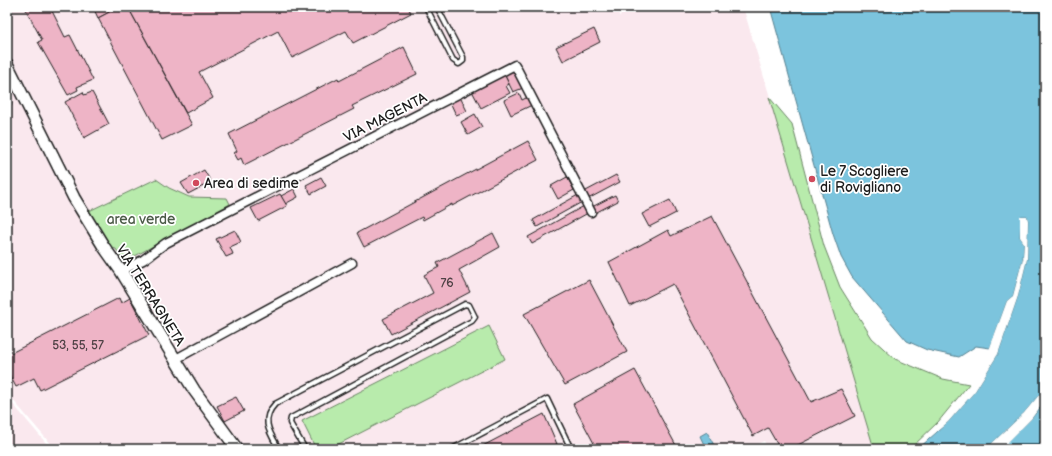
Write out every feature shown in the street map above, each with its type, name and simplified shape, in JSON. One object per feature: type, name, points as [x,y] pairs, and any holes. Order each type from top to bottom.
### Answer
[{"type":"street","name":"VIA TERRAGNETA","points":[[7,64],[74,198],[104,247],[121,271],[174,360],[207,410],[237,449]]},
{"type":"street","name":"VIA MAGENTA","points":[[121,271],[143,260],[166,243],[515,65],[591,212]]},
{"type":"street","points":[[174,360],[352,263]]},
{"type":"lane","points":[[426,7],[453,60],[459,64],[463,57],[437,7]]},
{"type":"lane","points":[[279,449],[268,428],[266,419],[269,410],[275,404],[465,304],[469,305],[475,318],[472,321],[291,418],[290,423],[304,449]]},
{"type":"lane","points":[[452,449],[547,399],[571,449]]},
{"type":"shaded area","points":[[7,7],[618,7],[619,16],[636,7],[743,7],[875,449],[768,449],[764,441],[748,449],[716,449],[707,432],[700,436],[706,449],[55,449],[7,393]]},
{"type":"shaded area","points":[[7,397],[51,449],[7,449]]},
{"type":"green space","points":[[769,97],[792,124],[824,246],[840,287],[872,338],[895,359],[943,379],[969,384],[938,422],[910,449],[875,449],[872,442]]},
{"type":"green space","name":"area verde","points":[[156,179],[169,188],[189,197],[227,198],[230,204],[124,262],[116,249],[112,248],[89,211]]},
{"type":"green space","points":[[489,326],[505,359],[329,449],[316,449],[302,421]]},
{"type":"water","points":[[770,7],[1045,7],[1045,388],[1024,413],[986,449],[918,449],[948,422],[975,391],[998,354],[1018,296],[1027,259],[1027,216],[1021,216],[1020,237],[1024,243],[1023,258],[1013,296],[1007,301],[990,348],[976,346],[959,357],[927,350],[907,341],[852,277],[841,257],[833,234]]},
{"type":"water","points":[[1045,402],[1045,449],[1000,449],[1031,419]]},
{"type":"water","points":[[707,432],[716,449],[706,449],[700,436]]},
{"type":"pier","points":[[1020,216],[1027,216],[1028,221],[1027,259],[1018,296],[998,354],[975,391],[948,422],[916,449],[946,420],[973,390],[996,353],[1016,296],[1025,258],[1025,251],[1015,296],[1009,302],[992,349],[989,350],[1007,301],[1013,296],[1023,258],[1024,243],[1020,237]]},
{"type":"pier","points":[[1045,388],[1045,391],[1025,415],[989,449],[986,449],[1024,413]]},
{"type":"pier","points":[[1045,400],[1031,419],[1006,444],[998,449]]},
{"type":"building","points":[[29,7],[50,7],[65,37],[70,35],[93,80],[77,87],[78,90],[68,95],[38,42],[42,40],[26,10],[30,9]]},
{"type":"building","points":[[93,7],[119,7],[98,18]]},
{"type":"building","points":[[119,7],[128,7],[192,125],[162,140],[98,18]]},
{"type":"building","points":[[128,7],[408,7],[411,13],[353,43],[346,31],[292,58],[278,31],[199,72],[213,98],[186,113]]},
{"type":"building","points":[[594,29],[600,42],[563,61],[556,47]]},
{"type":"building","points":[[404,47],[417,74],[352,106],[354,109],[244,165],[241,158],[238,160],[234,153],[237,151],[229,134],[338,78],[339,81]]},
{"type":"building","points":[[514,69],[523,88],[513,92],[504,74]]},
{"type":"building","points":[[504,74],[509,84],[506,86],[510,93],[481,108],[472,91]]},
{"type":"building","points":[[83,92],[84,95],[92,92],[109,124],[84,138],[65,102]]},
{"type":"building","points":[[519,93],[522,100],[528,97],[532,105],[511,115],[504,100]]},
{"type":"building","points":[[7,95],[12,104],[7,107]]},
{"type":"building","points":[[460,97],[467,111],[456,115],[450,102]]},
{"type":"building","points":[[475,114],[482,127],[468,135],[461,122]]},
{"type":"building","points":[[528,141],[538,160],[452,206],[452,204],[423,220],[422,217],[364,247],[357,233]]},
{"type":"building","name":"Area di sedime","points":[[204,170],[211,182],[188,194],[181,183]]},
{"type":"building","points":[[616,175],[620,182],[588,199],[584,192]]},
{"type":"building","points":[[321,177],[326,186],[311,194],[306,185]]},
{"type":"building","points":[[567,177],[574,190],[558,199],[551,186]]},
{"type":"building","points":[[294,189],[298,197],[285,204],[281,196]]},
{"type":"building","points":[[280,194],[287,206],[258,221],[251,208]]},
{"type":"building","points":[[578,195],[582,202],[537,227],[533,220]]},
{"type":"building","points":[[615,195],[618,201],[595,213],[592,207]]},
{"type":"building","points":[[670,200],[676,213],[649,227],[642,214]]},
{"type":"building","points":[[584,206],[588,213],[532,244],[528,237]]},
{"type":"building","points":[[712,216],[811,402],[841,389],[855,416],[790,449],[780,449],[768,428],[753,436],[673,284],[630,306],[609,262],[668,230],[671,236]]},
{"type":"building","points":[[235,230],[241,242],[230,247],[233,254],[226,257],[216,239]]},
{"type":"building","points":[[493,233],[500,247],[459,270],[470,292],[391,334],[383,319],[433,293],[424,275],[439,267],[437,263]]},
{"type":"building","points":[[589,280],[627,352],[565,385],[524,314]]},
{"type":"building","points":[[119,298],[121,303],[130,298],[149,335],[40,390],[34,378],[16,387],[7,370],[7,355]]},
{"type":"building","points":[[635,370],[678,449],[597,449],[573,404]]},
{"type":"building","points":[[236,397],[244,411],[225,421],[217,406]]},
{"type":"building","points":[[544,414],[557,444],[548,449],[477,449]]},
{"type":"place","name":"Le 7 Scogliere di Rovigliano","points":[[812,179]]},
{"type":"place","name":"Area di sedime","points":[[196,183]]}]
